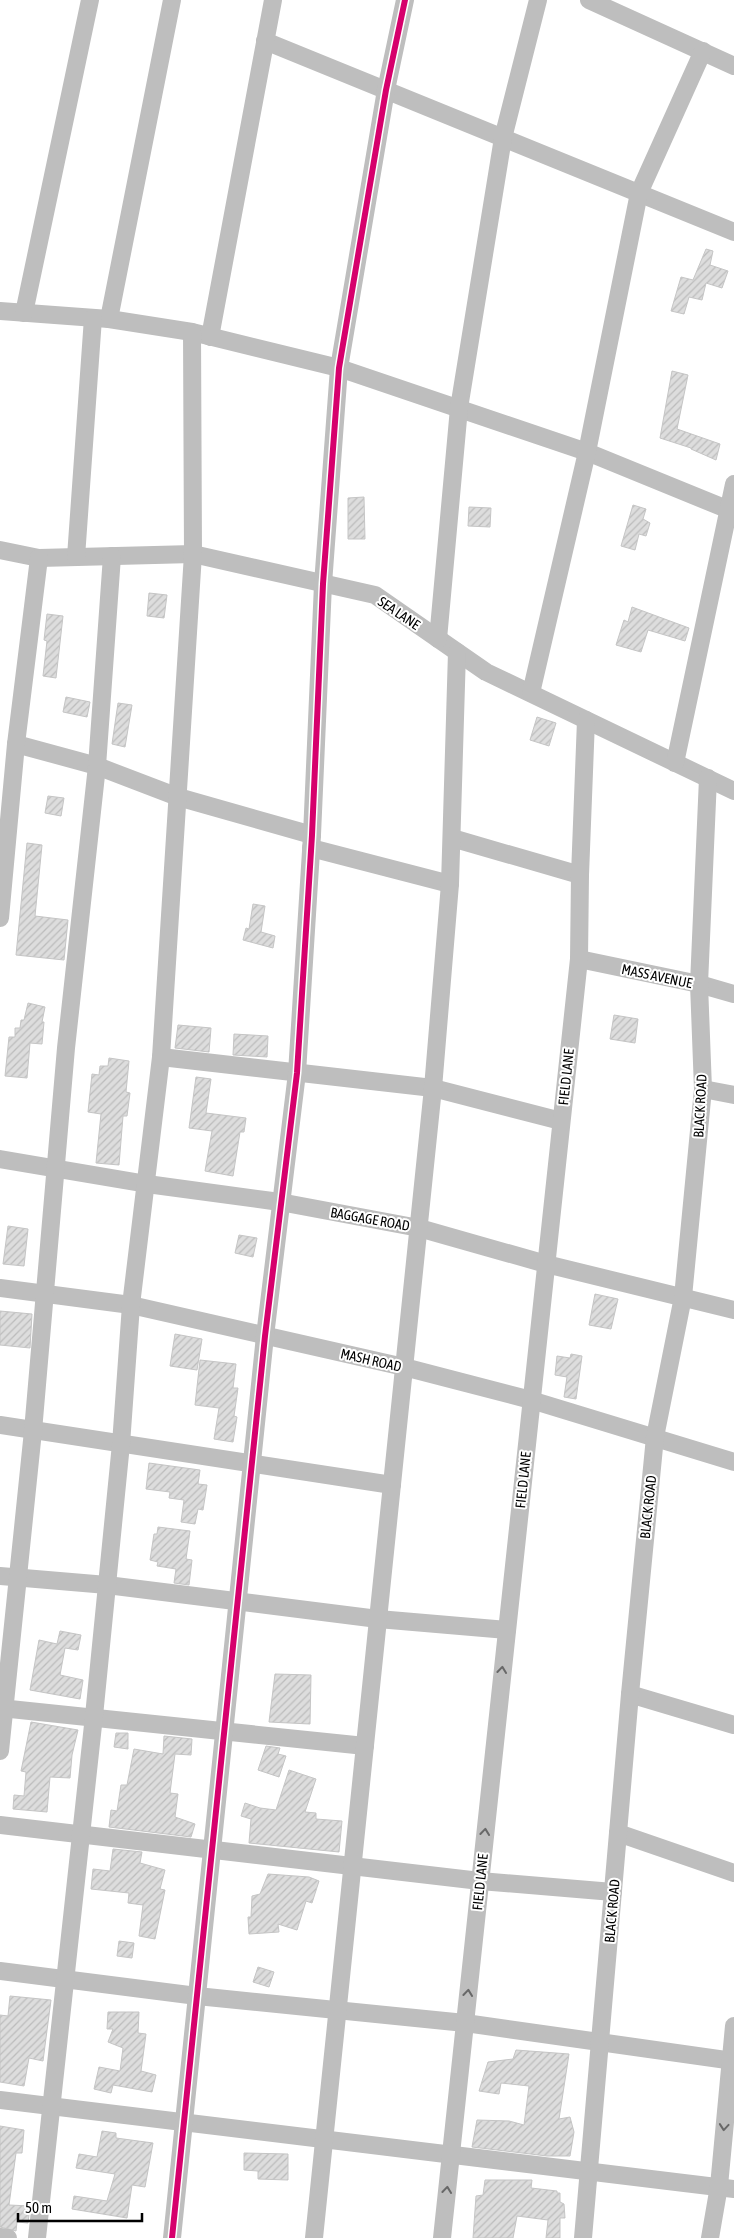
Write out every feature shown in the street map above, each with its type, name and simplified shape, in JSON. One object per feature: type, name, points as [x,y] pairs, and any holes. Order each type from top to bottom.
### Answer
[{"type":"street","points":[[24,313],[90,0]]},
{"type":"street","points":[[76,557],[101,318],[172,0]]},
{"type":"street","points":[[210,337],[273,0]]},
{"type":"street","points":[[172,2238],[264,1336],[297,1073],[311,842],[323,584],[339,368],[386,90],[405,0]]},
{"type":"street","points":[[438,639],[459,408],[503,138],[538,0]]},
{"type":"street","points":[[589,0],[734,66]]},
{"type":"street","points":[[265,41],[734,232]]},
{"type":"street","points":[[531,694],[587,452],[639,193],[703,51]]},
{"type":"street","points":[[0,311],[101,318],[192,332],[339,368],[587,452],[732,511]]},
{"type":"street","points":[[37,2238],[94,1716],[121,1444],[131,1305],[161,1057],[193,554],[192,332]]},
{"type":"street","points":[[676,763],[732,511],[734,484]]},
{"type":"street","name":"SEA LANE","points":[[0,550],[39,558],[193,554],[375,596],[486,672],[734,791]]},
{"type":"street","points":[[0,1750],[2,1708],[33,1431],[66,1048],[97,766],[112,556]]},
{"type":"street","points":[[0,918],[16,744],[39,558]]},
{"type":"street","points":[[314,2238],[433,1088],[450,884],[457,652]]},
{"type":"street","name":"FIELD LANE","points":[[442,2238],[579,959],[586,720]]},
{"type":"street","points":[[16,744],[97,766],[178,797],[311,842],[450,884]]},
{"type":"street","name":"BLACK ROAD","points":[[583,2238],[630,1694],[655,1437],[683,1297],[703,1089],[699,984],[708,778]]},
{"type":"street","points":[[452,838],[580,875]]},
{"type":"street","name":"MASS AVENUE","points":[[579,959],[699,984],[734,994]]},
{"type":"street","points":[[161,1057],[433,1088],[561,1121]]},
{"type":"street","points":[[703,1089],[734,1095]]},
{"type":"street","name":"BAGGAGE ROAD","points":[[0,1159],[147,1184],[280,1202],[419,1228],[546,1264],[734,1310]]},
{"type":"street","name":"MASH ROAD","points":[[0,1288],[131,1305],[404,1367],[532,1400],[734,1462]]},
{"type":"street","points":[[0,1425],[392,1485]]},
{"type":"street","points":[[0,1576],[107,1585],[378,1619],[507,1630]]},
{"type":"street","points":[[630,1694],[734,1725]]},
{"type":"street","points":[[2,1708],[94,1716],[224,1732],[365,1746]]},
{"type":"street","points":[[0,1825],[480,1881],[613,1892]]},
{"type":"street","points":[[618,1833],[734,1873]]},
{"type":"street","points":[[0,1971],[197,1996],[465,2023],[732,2060]]},
{"type":"street","points":[[710,2238],[726,2187],[734,2026]]},
{"type":"street","points":[[0,2100],[726,2187]]},
{"type":"street","points":[[0,2237],[8,2238]]},
{"type":"building","points":[[706,249],[713,251],[710,265],[728,271],[722,288],[706,283],[702,300],[689,297],[684,314],[671,311],[681,277],[693,280]]},
{"type":"building","points":[[672,371],[688,375],[677,429],[720,444],[716,460],[691,448],[660,438]]},
{"type":"building","points":[[364,497],[365,539],[348,539],[348,498]]},
{"type":"building","points":[[633,505],[646,509],[643,519],[650,523],[646,536],[639,534],[635,550],[621,546]]},
{"type":"building","points":[[469,507],[491,508],[490,527],[468,526]]},
{"type":"building","points":[[149,593],[167,595],[164,618],[147,616]]},
{"type":"building","points":[[632,607],[689,628],[685,641],[648,630],[641,652],[616,645],[624,620],[628,622]]},
{"type":"building","points":[[47,614],[63,616],[56,678],[43,676],[47,641],[44,640]]},
{"type":"building","points":[[66,697],[90,702],[87,717],[63,712]]},
{"type":"building","points":[[118,703],[132,705],[125,747],[112,744]]},
{"type":"building","points":[[537,717],[556,723],[549,746],[530,740]]},
{"type":"building","points":[[48,796],[64,798],[61,816],[45,813]]},
{"type":"building","points":[[27,843],[42,845],[35,916],[68,920],[64,960],[16,955]]},
{"type":"building","points":[[253,904],[265,906],[261,932],[275,936],[273,948],[243,940],[246,928],[249,929]]},
{"type":"building","points":[[28,1003],[45,1007],[42,1022],[44,1022],[42,1044],[30,1043],[27,1078],[5,1076],[9,1037],[15,1037],[15,1028],[20,1028]]},
{"type":"building","points":[[614,1015],[638,1019],[635,1043],[610,1039]]},
{"type":"building","points":[[178,1025],[211,1028],[209,1052],[175,1048]]},
{"type":"building","points":[[234,1034],[268,1036],[267,1057],[233,1055]]},
{"type":"building","points":[[109,1058],[129,1061],[126,1092],[130,1093],[127,1116],[123,1116],[119,1165],[96,1163],[101,1114],[88,1112],[92,1074],[99,1075],[100,1066],[108,1066]]},
{"type":"building","points":[[196,1077],[211,1079],[206,1113],[246,1118],[244,1132],[240,1132],[233,1176],[205,1171],[212,1131],[189,1128]]},
{"type":"building","points":[[8,1226],[28,1229],[24,1266],[3,1264]]},
{"type":"building","points":[[239,1235],[257,1238],[253,1257],[235,1253]]},
{"type":"building","points":[[595,1294],[618,1299],[611,1329],[589,1325]]},
{"type":"building","points":[[0,1311],[32,1314],[30,1348],[0,1345]]},
{"type":"building","points":[[175,1334],[202,1339],[197,1370],[170,1366]]},
{"type":"building","points":[[571,1354],[582,1356],[576,1399],[564,1397],[567,1377],[555,1375],[557,1356],[570,1358]]},
{"type":"building","points":[[200,1360],[236,1364],[233,1388],[238,1388],[234,1416],[237,1417],[233,1442],[214,1439],[219,1408],[195,1405]]},
{"type":"building","points":[[149,1463],[200,1470],[198,1484],[207,1485],[203,1510],[198,1509],[195,1524],[181,1522],[184,1500],[169,1498],[170,1492],[146,1489]]},
{"type":"building","points":[[158,1527],[190,1531],[186,1559],[192,1560],[189,1585],[174,1583],[176,1569],[157,1566],[158,1562],[150,1560],[154,1534],[157,1534]]},
{"type":"building","points":[[60,1631],[81,1635],[78,1650],[65,1648],[60,1675],[83,1680],[80,1699],[30,1690],[39,1640],[57,1644]]},
{"type":"building","points":[[275,1674],[311,1675],[310,1724],[269,1722]]},
{"type":"building","points":[[31,1722],[78,1730],[72,1755],[70,1778],[50,1777],[47,1812],[13,1809],[14,1795],[24,1796],[26,1772],[21,1771]]},
{"type":"building","points":[[116,1733],[128,1733],[128,1749],[114,1747]]},
{"type":"building","points":[[164,1736],[192,1739],[191,1755],[175,1754],[170,1793],[178,1794],[175,1817],[195,1824],[191,1837],[109,1827],[111,1810],[117,1811],[121,1785],[127,1785],[134,1749],[163,1754]]},
{"type":"building","points":[[266,1746],[280,1748],[278,1754],[286,1756],[279,1777],[258,1770]]},
{"type":"building","points":[[289,1770],[316,1779],[305,1812],[316,1813],[316,1819],[342,1821],[339,1852],[249,1843],[251,1819],[241,1816],[245,1803],[260,1808],[276,1810]]},
{"type":"building","points":[[113,1849],[142,1852],[140,1863],[165,1870],[160,1889],[165,1890],[155,1939],[139,1936],[143,1905],[128,1903],[129,1893],[91,1889],[93,1869],[110,1871]]},
{"type":"building","points":[[268,1874],[309,1877],[319,1881],[312,1903],[306,1901],[297,1930],[278,1924],[279,1932],[249,1934],[248,1917],[251,1917],[252,1896],[260,1894]]},
{"type":"building","points":[[119,1941],[134,1943],[132,1958],[117,1956]]},
{"type":"building","points":[[258,1967],[274,1972],[269,1987],[253,1982]]},
{"type":"building","points":[[10,1996],[51,2000],[43,2061],[29,2058],[24,2086],[0,2082],[0,2015],[8,2016]]},
{"type":"building","points":[[108,2012],[139,2012],[138,2033],[146,2034],[141,2071],[156,2075],[152,2092],[113,2085],[111,2093],[94,2089],[99,2067],[120,2071],[123,2048],[108,2042],[113,2029],[107,2029]]},
{"type":"building","points":[[516,2050],[569,2054],[559,2119],[570,2117],[574,2132],[570,2156],[547,2156],[472,2147],[477,2120],[509,2121],[524,2125],[529,2086],[501,2083],[499,2094],[479,2091],[488,2062],[513,2059]]},
{"type":"building","points":[[0,2126],[24,2130],[22,2153],[16,2153],[9,2205],[30,2206],[28,2223],[17,2222],[16,2231],[0,2227]]},
{"type":"building","points":[[102,2131],[116,2133],[116,2138],[153,2143],[145,2187],[132,2185],[127,2218],[72,2209],[74,2196],[107,2201],[115,2174],[76,2168],[79,2154],[97,2157]]},
{"type":"building","points":[[244,2153],[288,2154],[288,2180],[258,2179],[258,2171],[244,2170]]},
{"type":"building","points":[[485,2180],[532,2180],[531,2188],[560,2193],[560,2202],[564,2204],[565,2218],[560,2218],[560,2238],[546,2238],[548,2220],[517,2216],[513,2238],[473,2238],[476,2196],[483,2195]]},
{"type":"cycle path","points":[[172,2238],[265,1336],[297,1073],[312,835],[323,584],[339,368],[386,90],[405,0]]}]
